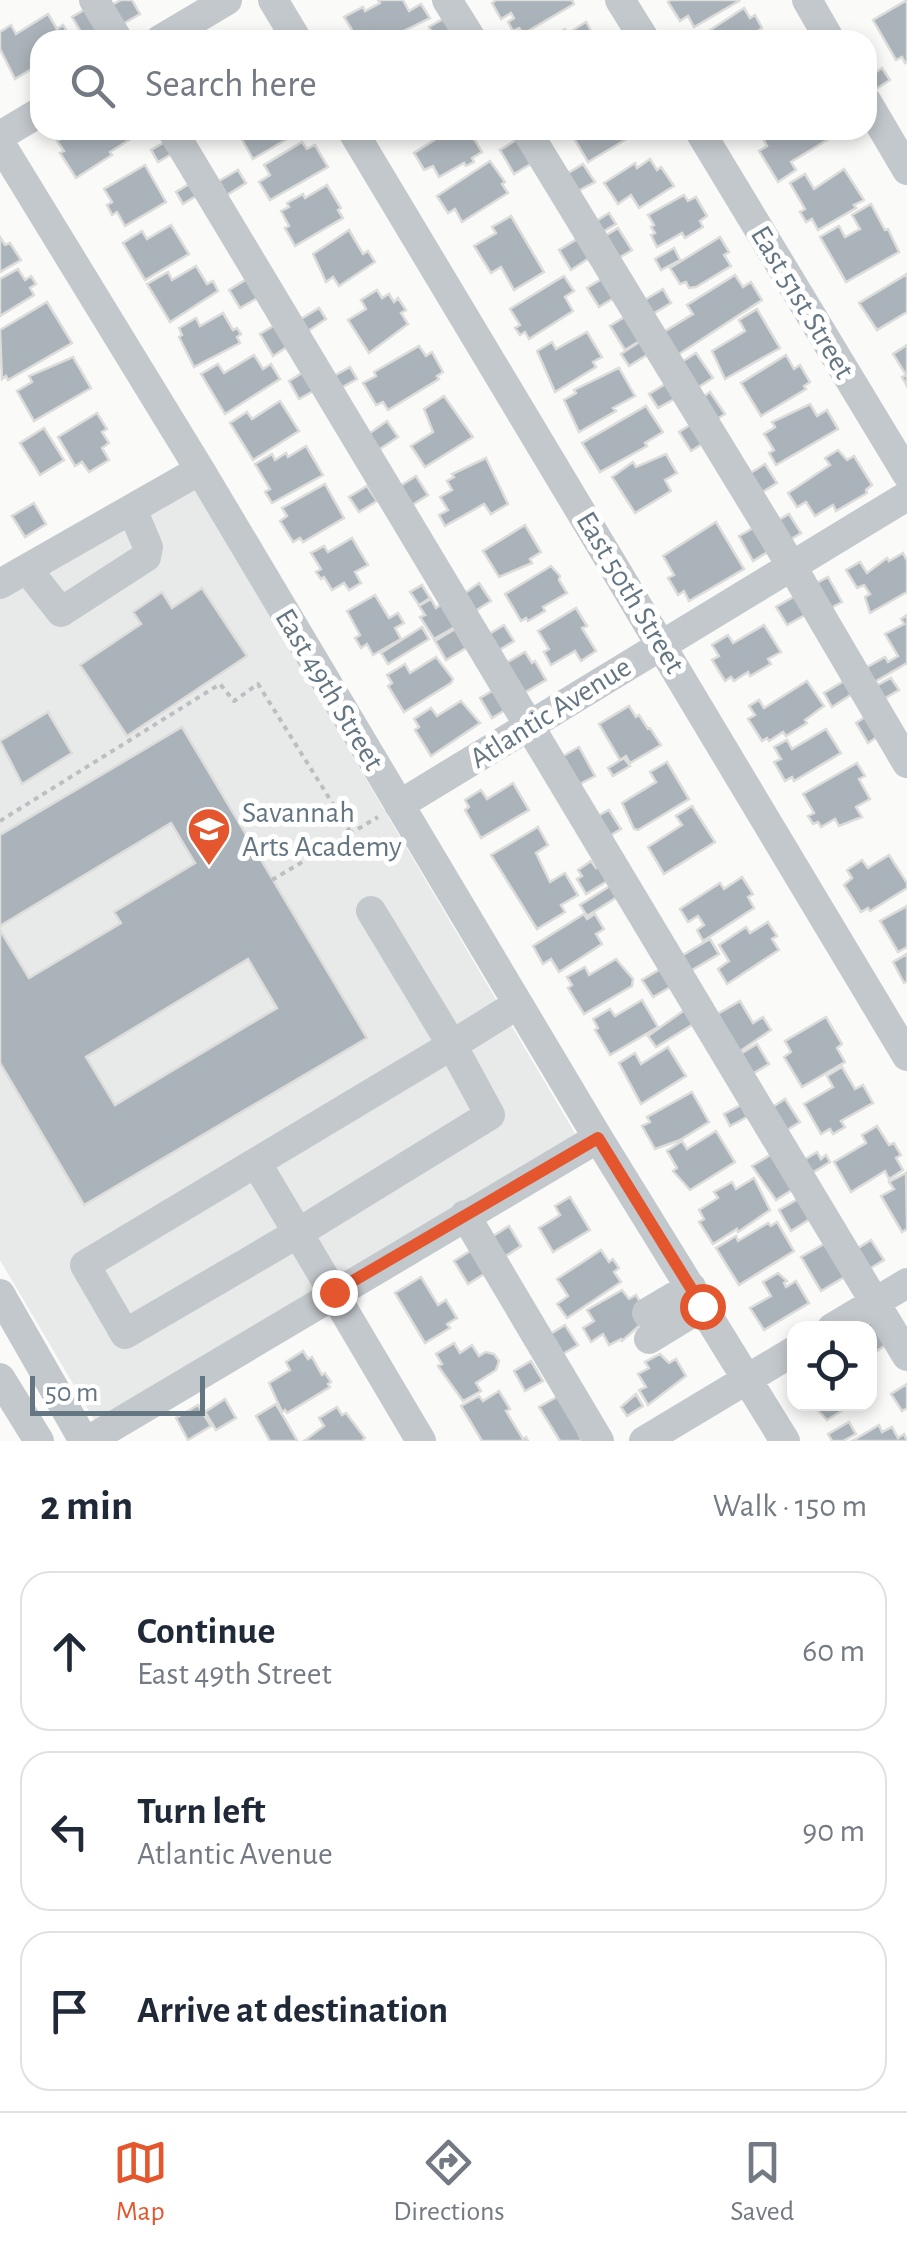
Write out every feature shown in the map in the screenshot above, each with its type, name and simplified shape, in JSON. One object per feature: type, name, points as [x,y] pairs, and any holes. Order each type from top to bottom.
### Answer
[{"type":"street","points":[[94,0],[112,30]]},
{"type":"street","points":[[176,30],[226,0]]},
{"type":"street","points":[[273,0],[292,30]]},
{"type":"street","points":[[447,0],[466,30]]},
{"type":"street","points":[[620,0],[639,30]]},
{"type":"street","points":[[807,0],[824,30]]},
{"type":"street","points":[[0,139],[30,119]]},
{"type":"street","points":[[877,119],[907,170]]},
{"type":"street","name":"East 49th Street","points":[[0,139],[598,1138],[785,1441]]},
{"type":"street","points":[[178,140],[907,1356]]},
{"type":"street","name":"East 50th Street","points":[[358,140],[907,1056]]},
{"type":"street","points":[[532,140],[907,763]]},
{"type":"street","name":"East 51st Street","points":[[705,140],[907,474]]},
{"type":"street","points":[[132,509],[148,548],[146,557],[60,612],[13,576],[200,470]]},
{"type":"street","name":"Atlantic Avenue","points":[[399,805],[661,642],[907,496]]},
{"type":"street","points":[[370,911],[452,1044],[490,1115],[125,1334],[85,1265],[257,1164],[452,1044],[518,1004]]},
{"type":"street","points":[[0,1294],[86,1441],[598,1138]]},
{"type":"street","points":[[257,1164],[422,1441]]},
{"type":"street","points":[[465,1215],[599,1441]]},
{"type":"street","points":[[844,1321],[907,1283]]},
{"type":"street","points":[[648,1326],[697,1296]]},
{"type":"street","points":[[644,1441],[787,1355]]},
{"type":"street","points":[[0,1378],[39,1441]]},
{"type":"path","points":[[0,820],[220,684],[234,701],[258,684],[351,833]]},
{"type":"path","points":[[272,880],[399,805]]},
{"type":"shaded area","name":"Savannah Arts Academy","points":[[190,481],[576,1135],[95,1421],[0,1260],[0,599]]},
{"type":"building","points":[[132,0],[140,14],[121,25],[110,6]]},
{"type":"building","points":[[378,0],[403,0],[409,11],[421,4],[430,18],[405,30],[352,30],[344,17],[380,3]]},
{"type":"building","points":[[572,0],[574,4],[530,30],[512,30],[508,22],[514,18],[511,13],[501,19],[492,3]]},
{"type":"building","points":[[907,0],[905,63],[902,57],[896,60],[873,20]]},
{"type":"building","points":[[739,1],[694,27],[688,16],[680,21],[668,2]]},
{"type":"building","points":[[91,6],[104,28],[80,30],[72,17]]},
{"type":"building","points":[[744,8],[750,18],[755,15],[762,28],[759,30],[710,30]]},
{"type":"building","points":[[48,14],[57,29],[63,25],[66,30],[30,30],[30,70],[15,79],[0,49],[0,32],[11,25],[16,34]]},
{"type":"building","points":[[450,15],[453,30],[431,30],[429,27]]},
{"type":"building","points":[[586,22],[591,30],[573,30]]},
{"type":"building","points":[[882,68],[890,80],[877,88],[877,71]]},
{"type":"building","points":[[59,140],[129,140],[76,178]]},
{"type":"building","points":[[171,140],[177,151],[158,162],[151,150]]},
{"type":"building","points":[[242,140],[285,140],[253,159]]},
{"type":"building","points":[[434,140],[475,140],[482,152],[472,158],[474,162],[466,166],[464,163],[439,177],[433,166],[424,170],[414,153]]},
{"type":"building","points":[[520,140],[534,162],[514,174],[500,150]]},
{"type":"building","points":[[575,140],[625,140],[588,162]]},
{"type":"building","points":[[764,140],[827,140],[791,162],[796,170],[778,182],[759,151],[767,146]]},
{"type":"building","points":[[302,142],[307,149],[315,145],[328,167],[270,200],[259,182],[270,175],[264,165]]},
{"type":"building","points":[[650,159],[674,186],[639,208],[631,195],[618,204],[604,183],[635,163],[637,168]]},
{"type":"building","points":[[490,161],[508,193],[462,222],[455,209],[448,213],[437,196]]},
{"type":"building","points":[[583,164],[595,182],[576,192],[565,175]]},
{"type":"building","points":[[145,165],[166,202],[125,226],[117,212],[112,215],[107,205],[112,202],[104,189]]},
{"type":"building","points":[[844,169],[864,200],[818,230],[812,219],[806,222],[800,212],[805,209],[790,183],[805,174],[814,189]]},
{"type":"building","points":[[238,170],[246,183],[227,195],[219,181]]},
{"type":"building","points":[[194,181],[201,193],[183,204],[176,192]]},
{"type":"building","points":[[327,185],[343,218],[295,246],[281,211],[289,207],[287,203]]},
{"type":"building","points":[[684,195],[688,201],[696,197],[707,216],[700,221],[703,227],[657,247],[651,235],[655,233],[651,227],[654,225],[648,215]]},
{"type":"building","points":[[871,204],[899,252],[846,282],[820,237],[839,226],[845,237],[860,229],[852,215]]},
{"type":"building","points":[[609,213],[616,224],[599,234],[593,223]]},
{"type":"building","points":[[511,216],[544,272],[514,290],[501,267],[491,273],[474,246],[496,233],[492,227]]},
{"type":"building","points":[[171,225],[189,254],[145,280],[123,243],[142,231],[147,239]]},
{"type":"building","points":[[618,228],[632,250],[614,261],[600,239]]},
{"type":"building","points":[[349,230],[363,254],[368,251],[375,262],[339,286],[333,277],[326,282],[313,254]]},
{"type":"building","points":[[582,236],[594,255],[571,270],[559,250]]},
{"type":"building","points":[[0,237],[5,245],[10,243],[21,260],[0,272]]},
{"type":"building","points":[[720,237],[729,252],[724,255],[731,266],[696,287],[689,288],[686,282],[680,284],[670,268]]},
{"type":"building","points":[[674,248],[680,260],[661,270],[655,259]]},
{"type":"building","points":[[196,266],[207,284],[213,281],[218,291],[170,322],[147,284],[168,272],[172,280]]},
{"type":"building","points":[[18,269],[25,280],[31,276],[36,284],[30,288],[34,295],[0,316],[0,279]]},
{"type":"building","points":[[907,274],[907,312],[877,330],[859,303]]},
{"type":"building","points":[[735,275],[743,287],[751,282],[762,300],[676,356],[662,333],[693,314],[687,305]]},
{"type":"building","points":[[564,276],[574,291],[565,297],[573,311],[529,339],[525,332],[520,335],[515,328],[520,325],[510,309]]},
{"type":"building","points":[[250,277],[261,296],[240,308],[229,290]]},
{"type":"building","points":[[605,277],[617,296],[599,307],[587,288]]},
{"type":"building","points":[[663,289],[671,303],[651,315],[643,301]]},
{"type":"building","points":[[377,290],[382,298],[389,294],[394,302],[398,298],[406,310],[401,313],[408,324],[369,353],[348,320],[366,309],[361,300]]},
{"type":"building","points":[[47,302],[72,343],[8,380],[6,376],[2,379],[0,330]]},
{"type":"building","points":[[319,308],[326,319],[308,331],[301,319]]},
{"type":"building","points":[[757,309],[780,348],[725,379],[712,351],[745,331],[739,320]]},
{"type":"building","points":[[223,313],[233,330],[237,328],[241,334],[237,337],[240,343],[194,367],[179,337],[179,328],[196,318],[200,326]]},
{"type":"building","points":[[626,316],[641,340],[625,350],[610,326]]},
{"type":"building","points":[[280,322],[293,343],[273,356],[260,334]]},
{"type":"building","points":[[587,332],[602,357],[593,362],[596,367],[555,392],[537,351],[552,342],[556,349]]},
{"type":"building","points":[[642,340],[650,353],[629,366],[621,354]]},
{"type":"building","points":[[907,345],[907,386],[902,377],[906,375],[893,354]]},
{"type":"building","points":[[419,346],[426,356],[432,352],[443,372],[437,376],[439,379],[388,410],[383,402],[376,405],[363,383],[376,376],[374,372]]},
{"type":"building","points":[[696,353],[713,378],[697,388],[680,363]]},
{"type":"building","points":[[254,355],[263,369],[271,364],[280,379],[225,414],[201,374],[218,364],[224,373]]},
{"type":"building","points":[[786,355],[794,369],[800,365],[810,382],[804,386],[806,389],[761,416],[741,383]]},
{"type":"building","points":[[73,357],[91,388],[34,421],[17,391],[32,382],[29,376]]},
{"type":"building","points":[[350,367],[357,379],[339,389],[332,377]]},
{"type":"building","points":[[619,368],[635,396],[579,432],[564,400],[576,393],[574,390]]},
{"type":"building","points":[[307,370],[317,389],[299,399],[289,381]]},
{"type":"building","points":[[667,383],[676,398],[658,408],[649,394]]},
{"type":"building","points":[[710,392],[725,414],[714,421],[700,399]]},
{"type":"building","points":[[444,396],[473,437],[425,467],[411,446],[433,432],[424,409]]},
{"type":"building","points":[[280,401],[299,431],[253,460],[230,423],[247,412],[252,419]]},
{"type":"building","points":[[810,404],[817,416],[827,410],[838,429],[776,465],[769,453],[774,450],[764,434],[775,427],[772,422]]},
{"type":"building","points":[[646,406],[663,432],[645,443],[647,446],[600,472],[582,443]]},
{"type":"building","points":[[97,413],[107,429],[102,432],[109,443],[102,448],[109,460],[89,472],[82,462],[75,466],[58,437]]},
{"type":"building","points":[[387,421],[398,437],[377,451],[367,435]]},
{"type":"building","points":[[690,425],[702,444],[691,451],[679,432]]},
{"type":"building","points":[[44,428],[64,460],[40,475],[20,443]]},
{"type":"building","points":[[306,446],[323,475],[272,503],[265,492],[270,489],[255,464],[272,454],[275,460],[286,453],[288,457]]},
{"type":"building","points":[[838,450],[847,460],[854,456],[872,485],[867,493],[836,511],[833,505],[815,516],[806,502],[797,507],[788,493],[830,465],[825,458]]},
{"type":"building","points":[[666,454],[677,473],[665,480],[671,491],[635,513],[612,477],[633,462],[636,467]]},
{"type":"building","points":[[486,458],[508,504],[491,514],[484,504],[445,526],[439,515],[448,510],[440,497],[452,490],[447,481],[454,477],[452,474]]},
{"type":"building","points":[[765,464],[777,483],[756,496],[744,477]]},
{"type":"building","points":[[416,476],[428,495],[409,507],[397,488]]},
{"type":"building","points":[[325,484],[344,518],[303,542],[300,538],[293,542],[280,521],[287,516],[282,508]]},
{"type":"building","points":[[367,486],[377,501],[359,512],[349,497]]},
{"type":"building","points":[[34,503],[46,524],[25,537],[12,516]]},
{"type":"building","points":[[789,514],[801,533],[783,544],[772,524]]},
{"type":"building","points":[[716,522],[744,569],[689,601],[684,591],[678,595],[668,578],[674,575],[663,556]]},
{"type":"building","points":[[525,525],[541,552],[530,559],[532,563],[499,577],[483,551]]},
{"type":"building","points":[[757,526],[771,550],[753,561],[739,536]]},
{"type":"building","points":[[352,538],[368,565],[355,572],[361,583],[349,590],[344,583],[332,590],[316,572],[321,569],[311,553],[324,546],[328,552]]},
{"type":"building","points":[[903,553],[907,561],[907,592],[870,613],[865,597],[870,594],[864,585],[857,588],[846,570],[860,562],[867,573],[887,558],[889,561]]},
{"type":"building","points":[[551,566],[567,593],[543,607],[545,611],[521,621],[505,594]]},
{"type":"building","points":[[828,577],[842,602],[827,610],[813,585]]},
{"type":"building","points":[[479,583],[491,601],[472,613],[461,596]]},
{"type":"building","points":[[422,585],[430,598],[419,605],[410,592]]},
{"type":"building","points":[[202,588],[247,656],[127,736],[80,665],[141,624],[133,612],[162,592],[172,608]]},
{"type":"building","points":[[375,595],[389,618],[398,613],[404,623],[395,628],[401,639],[373,655],[367,644],[361,648],[355,638],[360,635],[347,611]]},
{"type":"building","points":[[795,596],[805,615],[787,625],[776,607]]},
{"type":"building","points":[[431,599],[436,608],[446,601],[460,624],[434,639],[420,617],[425,615],[419,606]]},
{"type":"building","points":[[576,608],[596,651],[581,661],[575,651],[551,665],[544,652],[549,649],[538,631]]},
{"type":"building","points":[[907,615],[907,663],[871,684],[862,670],[885,657],[888,662],[898,656],[885,634],[904,624],[901,619]]},
{"type":"building","points":[[504,625],[514,641],[496,652],[486,636]]},
{"type":"building","points":[[764,625],[781,652],[768,659],[771,664],[750,676],[748,672],[734,681],[731,677],[725,681],[712,660],[719,656],[712,645],[728,635],[733,643]]},
{"type":"building","points":[[422,627],[429,639],[388,664],[381,653]]},
{"type":"building","points":[[455,629],[466,648],[446,660],[435,641]]},
{"type":"building","points":[[525,652],[546,680],[522,694],[504,664]]},
{"type":"building","points":[[436,657],[453,679],[451,683],[404,712],[388,686],[392,683],[387,675],[405,664],[410,673]]},
{"type":"building","points":[[891,678],[899,690],[880,701],[872,688]]},
{"type":"building","points":[[807,681],[824,706],[786,736],[783,732],[762,741],[748,719],[755,715],[749,706],[759,700],[764,708]]},
{"type":"building","points":[[844,681],[852,694],[832,707],[824,693]]},
{"type":"building","points":[[499,687],[510,707],[492,718],[480,698]]},
{"type":"building","points":[[461,701],[480,723],[431,756],[415,730],[419,727],[414,719],[431,708],[437,716]]},
{"type":"building","points":[[629,706],[661,745],[630,763],[626,756],[620,760],[599,724]]},
{"type":"building","points":[[48,712],[72,753],[22,784],[0,741]]},
{"type":"building","points":[[868,715],[880,735],[868,743],[856,723]]},
{"type":"building","name":"Savannah Arts Academy","points":[[182,727],[367,1038],[84,1205],[0,1063],[0,930],[29,978],[121,923],[114,912],[195,863],[171,823],[0,926],[0,835]],"holes":[[[248,959],[277,1008],[115,1105],[86,1057]]]},
{"type":"building","points":[[826,729],[841,753],[794,781],[792,777],[785,781],[774,762],[781,759],[774,747],[787,740],[792,749]]},
{"type":"building","points":[[579,747],[595,776],[574,787],[558,759]]},
{"type":"building","points":[[624,758],[630,766],[613,776],[608,768]]},
{"type":"building","points":[[667,762],[689,799],[634,829],[622,803],[656,782],[650,772]]},
{"type":"building","points":[[857,763],[865,776],[859,779],[870,799],[856,807],[862,817],[839,826],[835,819],[821,827],[818,822],[813,824],[808,816],[814,813],[803,794]]},
{"type":"building","points":[[513,783],[529,810],[481,838],[465,810],[469,807],[465,800],[481,790],[487,799]]},
{"type":"building","points":[[692,806],[715,842],[664,874],[648,847],[682,825],[676,816]]},
{"type":"building","points":[[609,810],[621,829],[606,838],[594,818]]},
{"type":"building","points":[[538,827],[548,845],[536,853],[550,882],[565,873],[578,895],[561,905],[565,912],[537,929],[491,855]]},
{"type":"building","points":[[889,855],[907,888],[870,911],[868,908],[861,912],[844,885],[852,878],[847,870],[862,860],[868,868]]},
{"type":"building","points":[[591,861],[596,868],[600,865],[609,880],[586,894],[577,879],[582,876],[578,870]]},
{"type":"building","points":[[742,877],[753,894],[748,897],[754,908],[703,941],[697,930],[704,925],[698,916],[688,922],[680,909],[720,883],[724,889]]},
{"type":"building","points":[[618,881],[625,892],[587,916],[580,905]]},
{"type":"building","points":[[907,906],[907,947],[898,952],[880,921]]},
{"type":"building","points":[[584,914],[587,919],[595,914],[604,929],[596,934],[602,944],[559,972],[551,959],[543,964],[533,946]]},
{"type":"building","points":[[768,922],[777,936],[772,939],[779,950],[727,984],[718,969],[729,961],[719,945],[746,927],[750,933]]},
{"type":"building","points":[[710,939],[719,954],[687,973],[678,958]]},
{"type":"building","points":[[907,954],[907,981],[904,983],[893,962]]},
{"type":"building","points":[[616,959],[633,979],[632,986],[584,1014],[568,988],[572,985],[567,977],[585,967],[589,975]]},
{"type":"building","points":[[662,968],[672,986],[653,997],[642,980]]},
{"type":"building","points":[[642,1000],[658,1027],[610,1055],[593,1019],[610,1009],[615,1016]]},
{"type":"building","points":[[740,1001],[753,1023],[763,1017],[771,1030],[736,1054],[714,1016]]},
{"type":"building","points":[[686,1009],[695,1023],[656,1047],[648,1036]]},
{"type":"building","points":[[826,1017],[842,1044],[837,1048],[845,1062],[802,1087],[784,1057],[791,1052],[785,1041]]},
{"type":"building","points":[[757,1044],[769,1064],[749,1076],[737,1056]]},
{"type":"building","points":[[668,1047],[686,1076],[641,1104],[619,1063],[635,1053],[641,1064]]},
{"type":"building","points":[[842,1067],[855,1089],[863,1085],[873,1103],[841,1121],[845,1127],[833,1134],[830,1129],[821,1134],[804,1104],[833,1087],[827,1076]]},
{"type":"building","points":[[692,1092],[709,1122],[680,1140],[655,1149],[642,1126],[650,1122],[647,1117]]},
{"type":"building","points":[[785,1099],[800,1122],[782,1133],[768,1110]]},
{"type":"building","points":[[741,1105],[747,1117],[730,1126],[724,1114]]},
{"type":"building","points":[[877,1126],[889,1145],[894,1143],[903,1170],[889,1179],[885,1171],[851,1192],[834,1162],[866,1143],[862,1135]]},
{"type":"building","points":[[716,1131],[735,1162],[690,1190],[673,1171],[677,1168],[667,1151],[682,1141],[687,1149]]},
{"type":"building","points":[[775,1152],[795,1188],[776,1200],[752,1166]]},
{"type":"building","points":[[817,1152],[821,1159],[826,1155],[830,1162],[807,1176],[799,1163]]},
{"type":"building","points":[[906,1173],[907,1229],[902,1232],[881,1196],[894,1189],[889,1182]]},
{"type":"building","points":[[754,1178],[770,1210],[713,1244],[699,1222],[704,1219],[699,1210],[718,1198],[714,1192],[732,1182],[736,1189]]},
{"type":"building","points":[[570,1197],[590,1230],[553,1252],[539,1228],[560,1215],[555,1206]]},
{"type":"building","points":[[798,1199],[810,1219],[791,1231],[779,1210]]},
{"type":"building","points":[[777,1222],[794,1251],[739,1285],[716,1248],[736,1236],[738,1241],[768,1223],[771,1226]]},
{"type":"building","points":[[509,1226],[521,1246],[503,1258],[490,1238]]},
{"type":"building","points":[[871,1240],[884,1260],[864,1272],[852,1252]]},
{"type":"building","points":[[826,1243],[846,1276],[821,1291],[801,1257]]},
{"type":"building","points":[[475,1248],[489,1271],[468,1284],[454,1261]]},
{"type":"building","points":[[601,1250],[619,1268],[614,1272],[621,1282],[567,1318],[557,1304],[568,1296],[557,1279]]},
{"type":"building","points":[[778,1273],[787,1281],[786,1287],[796,1281],[809,1303],[764,1330],[750,1308],[771,1296],[763,1282]]},
{"type":"building","points":[[421,1277],[438,1305],[446,1300],[457,1318],[447,1324],[450,1328],[425,1343],[395,1293]]},
{"type":"building","points":[[622,1290],[629,1299],[636,1295],[649,1317],[622,1341],[609,1345],[603,1334],[591,1342],[583,1328],[594,1321],[587,1310]]},
{"type":"building","points":[[565,1325],[578,1345],[561,1355],[549,1335]]},
{"type":"building","points":[[877,1329],[887,1344],[877,1351]]},
{"type":"building","points":[[454,1343],[460,1353],[472,1345],[479,1356],[486,1352],[494,1354],[499,1361],[496,1370],[476,1383],[481,1391],[463,1401],[438,1366],[442,1364],[436,1354]]},
{"type":"building","points":[[303,1351],[308,1359],[312,1357],[322,1375],[325,1373],[330,1387],[287,1413],[282,1412],[269,1383],[290,1370],[286,1362]]},
{"type":"building","points":[[660,1354],[669,1363],[676,1359],[686,1376],[648,1405],[639,1390],[646,1387],[638,1374],[649,1368],[645,1362]]},
{"type":"building","points":[[531,1361],[543,1381],[525,1391],[514,1371]]},
{"type":"building","points":[[907,1384],[907,1408],[902,1411],[891,1394]]},
{"type":"building","points":[[499,1391],[510,1409],[506,1411],[528,1441],[482,1441],[461,1406],[479,1396],[483,1401]]},
{"type":"building","points":[[562,1394],[582,1441],[560,1441],[539,1407]]},
{"type":"building","points":[[636,1394],[643,1406],[627,1416],[621,1407]]},
{"type":"building","points":[[225,1399],[236,1418],[216,1430],[205,1412]]},
{"type":"building","points":[[276,1404],[297,1440],[270,1441],[256,1416]]},
{"type":"building","points":[[198,1405],[211,1426],[188,1440],[176,1418]]},
{"type":"building","points":[[337,1407],[365,1438],[304,1441],[324,1426],[319,1418]]},
{"type":"building","points":[[819,1411],[842,1411],[827,1420]]},
{"type":"building","points":[[849,1422],[856,1434],[843,1441],[832,1441],[828,1434]]},
{"type":"building","points":[[879,1425],[882,1432],[892,1427],[898,1438],[904,1434],[907,1441],[852,1441]]},
{"type":"place","name":"Savannah Arts Academy","points":[[209,867]]},
{"type":"route","points":[[334,1292],[598,1138],[702,1306]]}]
